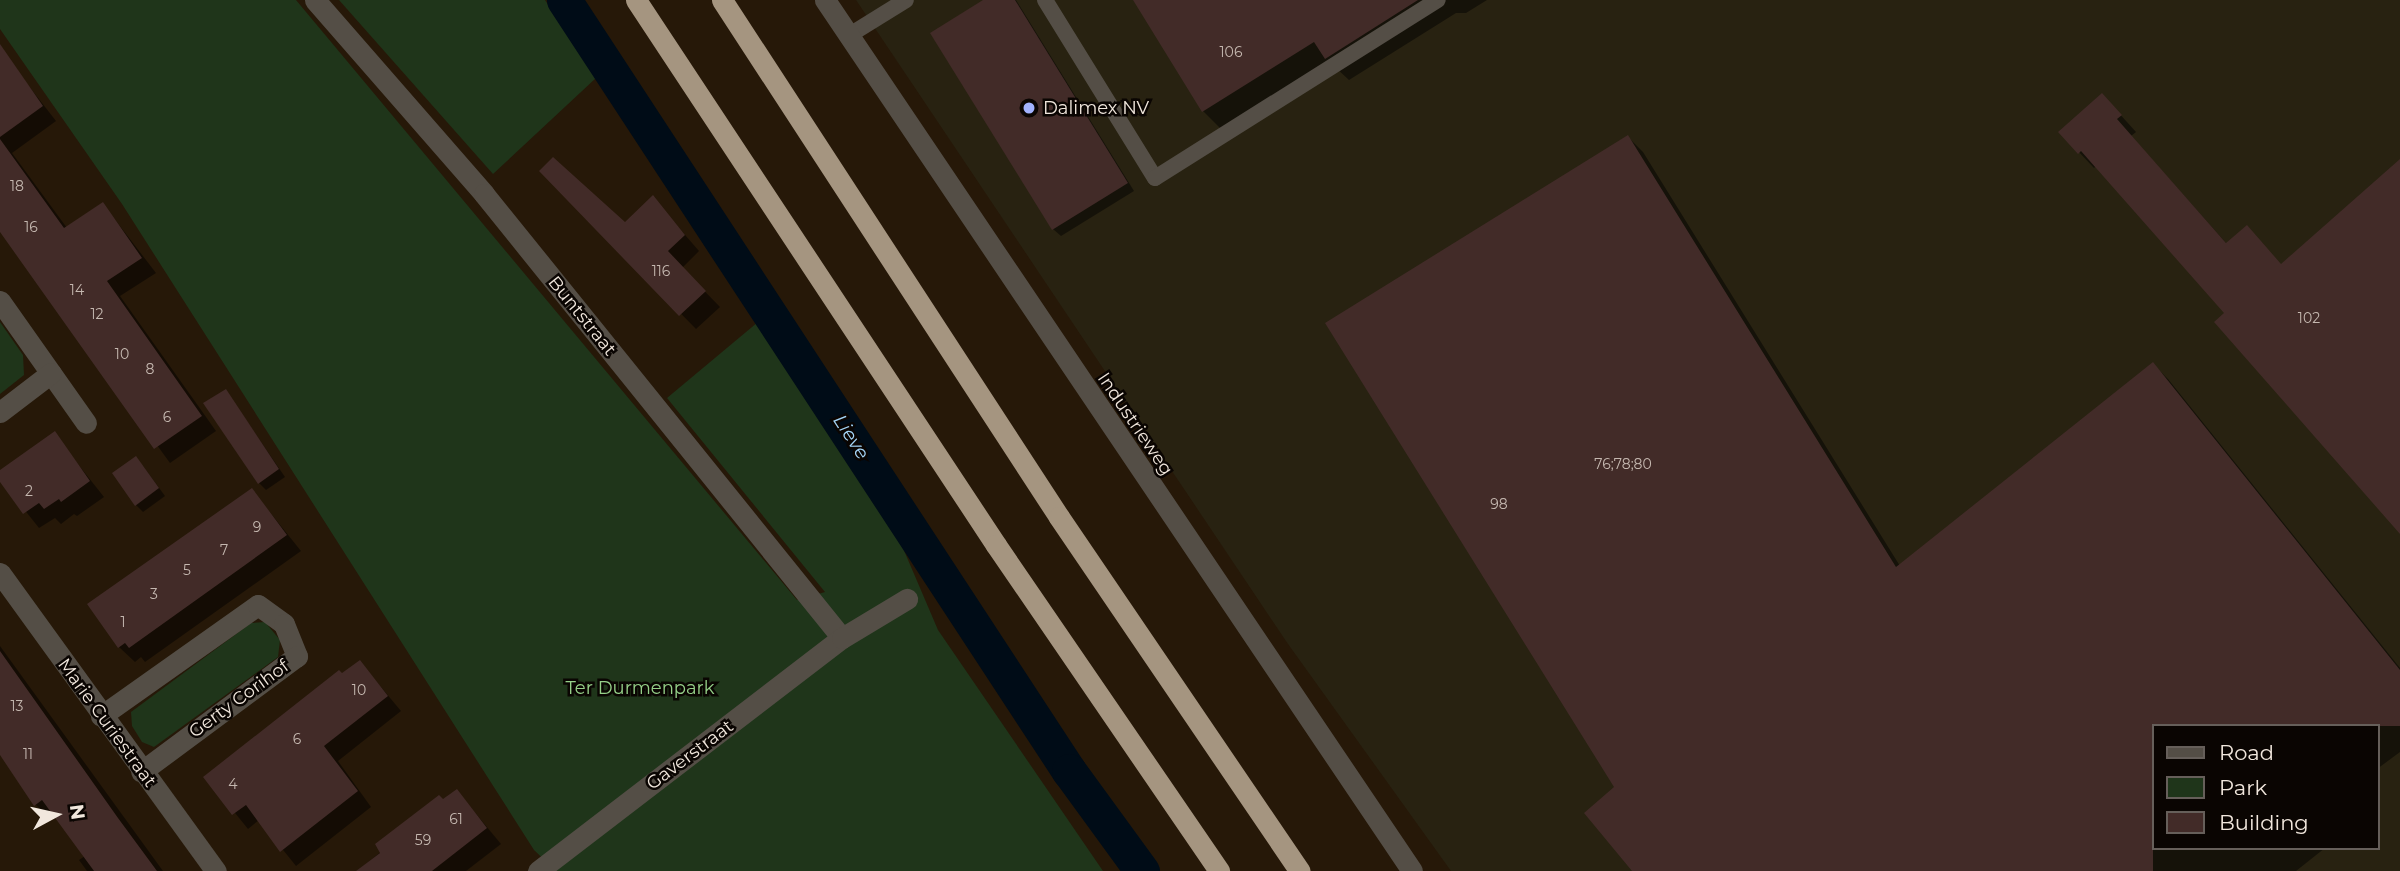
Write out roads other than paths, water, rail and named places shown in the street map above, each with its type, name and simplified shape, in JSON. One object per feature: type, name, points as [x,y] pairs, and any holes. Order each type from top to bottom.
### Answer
[{"type":"highway","points":[[636,0],[973,512],[1219,871]]},
{"type":"highway","points":[[722,0],[1059,517],[1300,871]]},
{"type":"street","name":"Buntstraat","points":[[315,0],[484,194],[842,638]]},
{"type":"street","name":"Industrieweg","points":[[825,0],[1412,871]]},
{"type":"street","points":[[0,300],[86,423]]},
{"type":"street","points":[[0,412],[51,373]]},
{"type":"street","name":"Marie Curiestraat","points":[[0,573],[141,772],[216,871]]},
{"type":"street","name":"Gaverstraat","points":[[538,871],[842,638],[907,599]]},
{"type":"street","name":"Gerty Corihof","points":[[101,716],[258,604],[284,624],[297,656],[141,772]]},
{"type":"lane","points":[[848,36],[906,0]]},
{"type":"lane","points":[[1045,0],[1155,178],[1438,0]]},
{"type":"waterway","name":"Lieve","points":[[564,0],[1069,771],[1142,871]]},
{"type":"place","name":"Dalimex NV","points":[[1029,108]]},
{"type":"park label","name":"Ter Durmenpark","points":[[640,688]]}]
